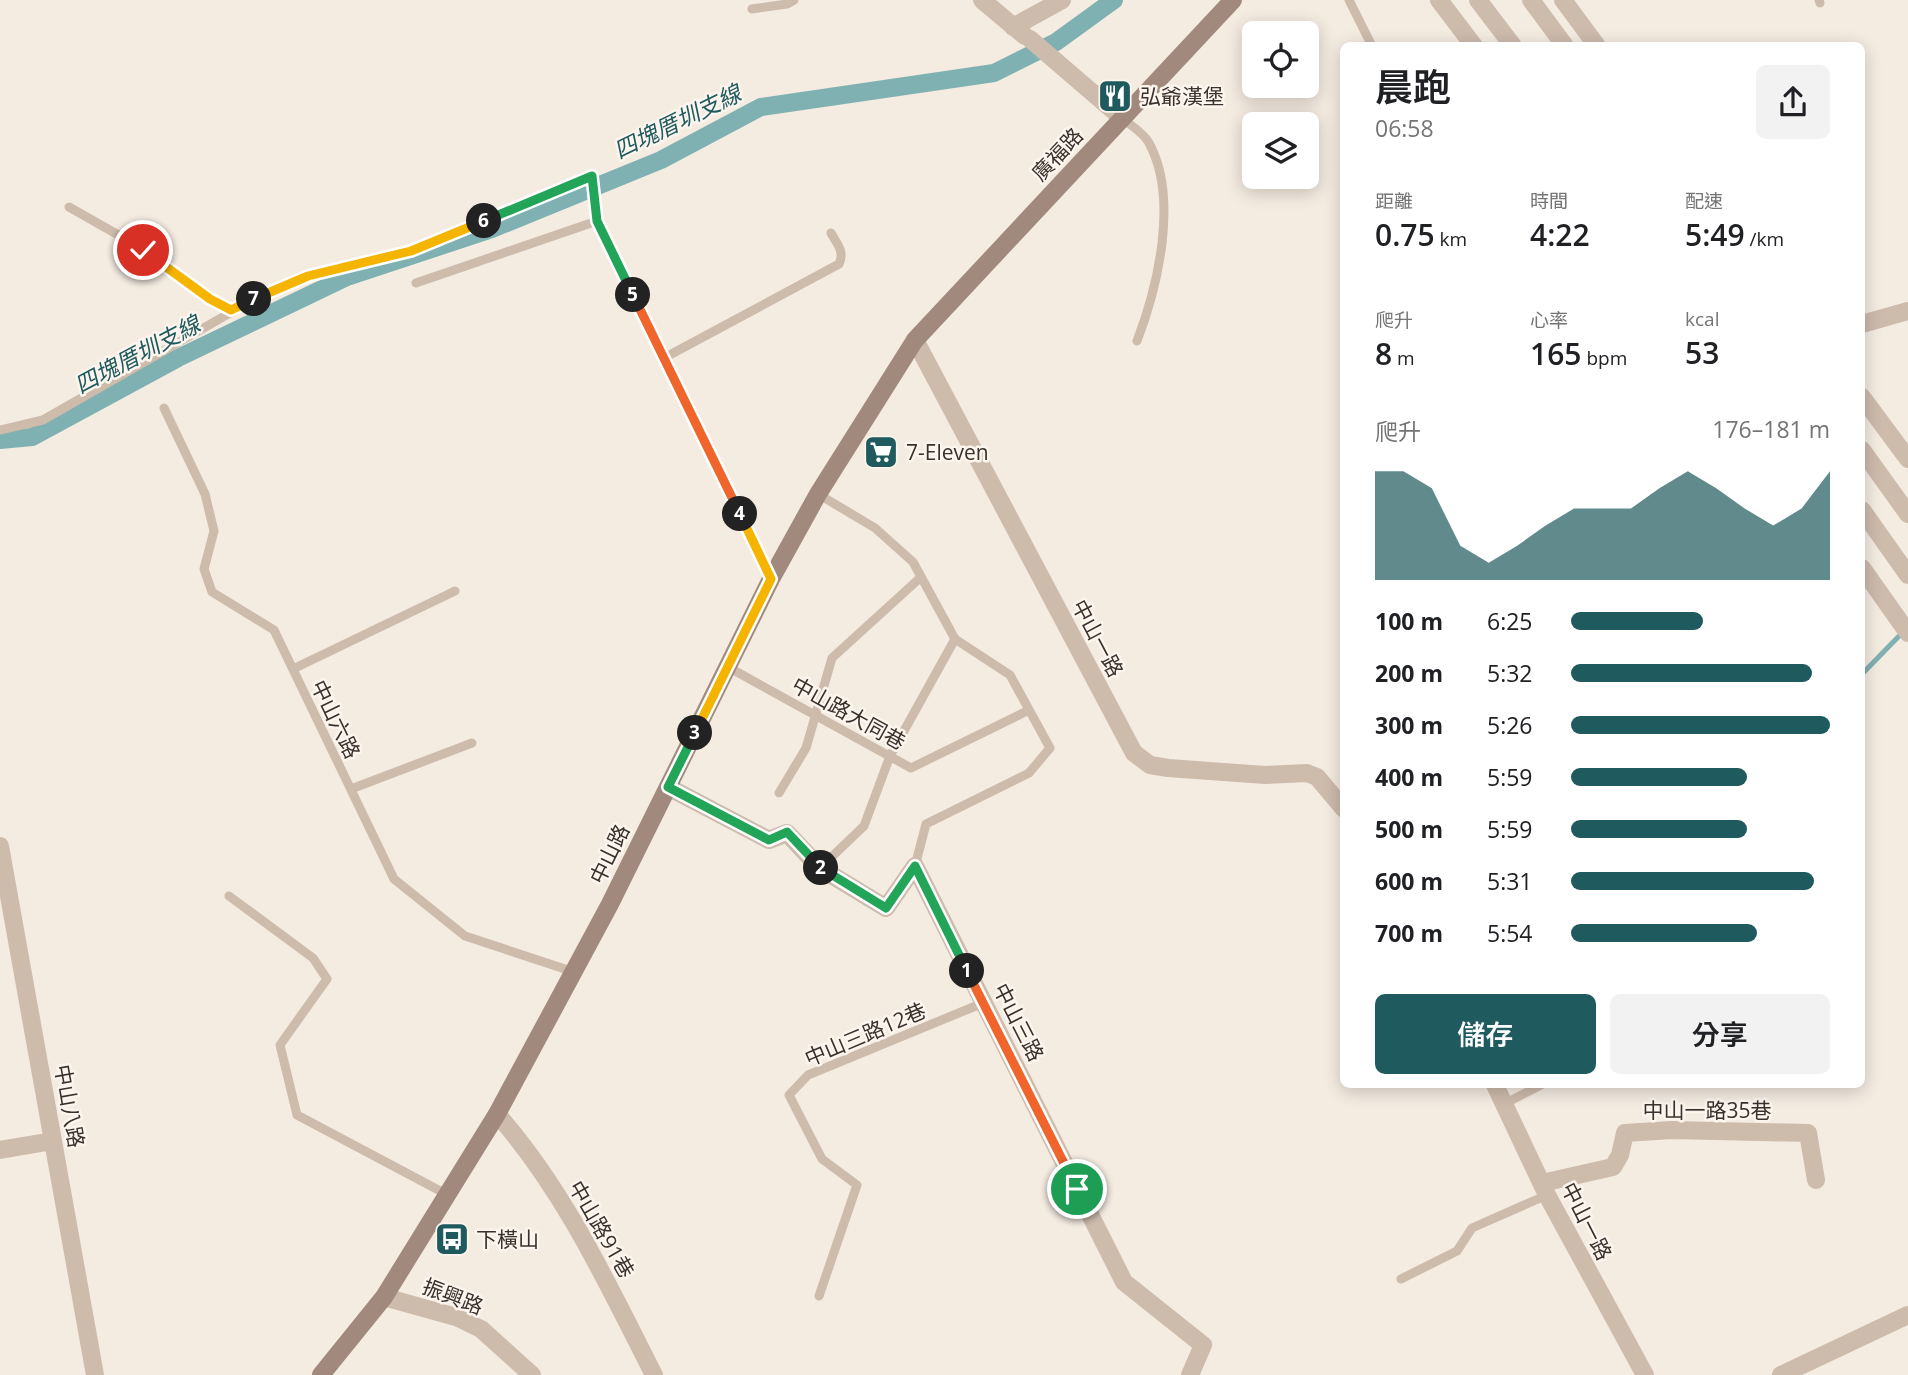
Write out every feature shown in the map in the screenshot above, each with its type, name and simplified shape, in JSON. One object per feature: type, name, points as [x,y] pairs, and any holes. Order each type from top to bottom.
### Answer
[{"type":"main road","name":"廣福路","points":[[915,340],[1233,0]]},
{"type":"main road","name":"中山路","points":[[321,1375],[384,1297],[497,1114],[574,972],[771,579],[818,494],[915,340]]},
{"type":"street","points":[[982,0],[1072,73],[1122,118]]},
{"type":"street","points":[[1023,34],[1062,0]]},
{"type":"street","points":[[1439,0],[1471,42]]},
{"type":"street","points":[[1478,0],[1510,42]]},
{"type":"street","points":[[1531,0],[1561,42]]},
{"type":"street","points":[[1563,0],[1594,42]]},
{"type":"street","points":[[1865,323],[1908,311]]},
{"type":"street","name":"中山一路","points":[[915,340],[1134,753],[1150,765],[1168,768],[1265,775],[1307,773],[1317,777],[1340,804]]},
{"type":"street","points":[[1865,401],[1908,459]]},
{"type":"street","points":[[1865,454],[1908,514]]},
{"type":"street","points":[[1865,514],[1908,575]]},
{"type":"street","points":[[1865,572],[1904,628]]},
{"type":"street","points":[[668,787],[769,840],[787,832],[820,868],[886,908],[915,866]]},
{"type":"street","name":"中山八路","points":[[0,846],[94,1375]]},
{"type":"street","name":"中山三路","points":[[915,866],[1124,1282],[1203,1345],[1191,1375]]},
{"type":"street","name":"中山一路","points":[[1497,1088],[1544,1189],[1644,1375]]},
{"type":"street","name":"中山路91巷","points":[[497,1114],[529,1150],[588,1245],[654,1375]]},
{"type":"street","name":"中山一路35巷","points":[[1544,1189],[1613,1167],[1620,1155],[1625,1133],[1672,1130],[1808,1133],[1816,1180]]},
{"type":"street","points":[[0,1150],[53,1141]]},
{"type":"street","name":"振興路","points":[[384,1297],[456,1317],[481,1329],[532,1375]]},
{"type":"street","points":[[1781,1375],[1908,1315]]},
{"type":"lane","points":[[752,9],[787,4],[794,0]]},
{"type":"lane","points":[[1349,0],[1370,42]]},
{"type":"lane","points":[[1122,118],[1149,142],[1163,190],[1163,236],[1137,341]]},
{"type":"lane","points":[[0,430],[44,420],[231,310],[308,276],[411,251],[592,176],[597,221],[771,579]]},
{"type":"lane","points":[[69,206],[143,250],[210,299],[231,310]]},
{"type":"lane","points":[[416,283],[597,221]]},
{"type":"lane","points":[[664,358],[832,269],[843,256],[831,233]]},
{"type":"lane","name":"中山六路","points":[[164,408],[205,494],[214,531],[204,569],[212,592],[274,630],[394,879],[465,936],[574,972]]},
{"type":"lane","points":[[818,494],[875,528],[913,562],[955,639],[1010,675],[1050,748],[1029,773],[926,824],[915,866]]},
{"type":"lane","points":[[779,793],[806,748],[832,658],[921,577]]},
{"type":"lane","points":[[293,669],[455,591]]},
{"type":"lane","points":[[820,868],[864,826],[890,756],[955,639]]},
{"type":"lane","name":"中山路大同巷","points":[[728,667],[911,768],[1029,710]]},
{"type":"lane","points":[[351,789],[472,743]]},
{"type":"lane","points":[[229,896],[313,958],[327,979],[280,1045],[297,1115],[446,1194]]},
{"type":"lane","name":"中山三路12巷","points":[[819,1296],[858,1185],[822,1159],[789,1095],[808,1075],[983,1003]]},
{"type":"lane","points":[[1506,1103],[1535,1088]]},
{"type":"lane","points":[[1401,1279],[1457,1251],[1472,1228],[1544,1189]]},
{"type":"waterway","name":"四塊厝圳支線","points":[[0,440],[32,437],[178,358],[347,277],[492,229],[661,160],[761,107],[994,73],[1056,42],[1114,0]]},
{"type":"waterway","points":[[1865,671],[1904,631]]},
{"type":"place","name":"弘爺漢堡","points":[[1115,96]]},
{"type":"place","name":"7-Eleven","points":[[881,452]]},
{"type":"place","name":"下橫山","points":[[452,1239]]},
{"type":"route","points":[[143,250],[210,299],[231,310],[308,276],[411,251],[592,176],[597,221],[771,579],[668,787],[769,840],[787,832],[820,868],[886,908],[915,866],[1077,1189]]}]
